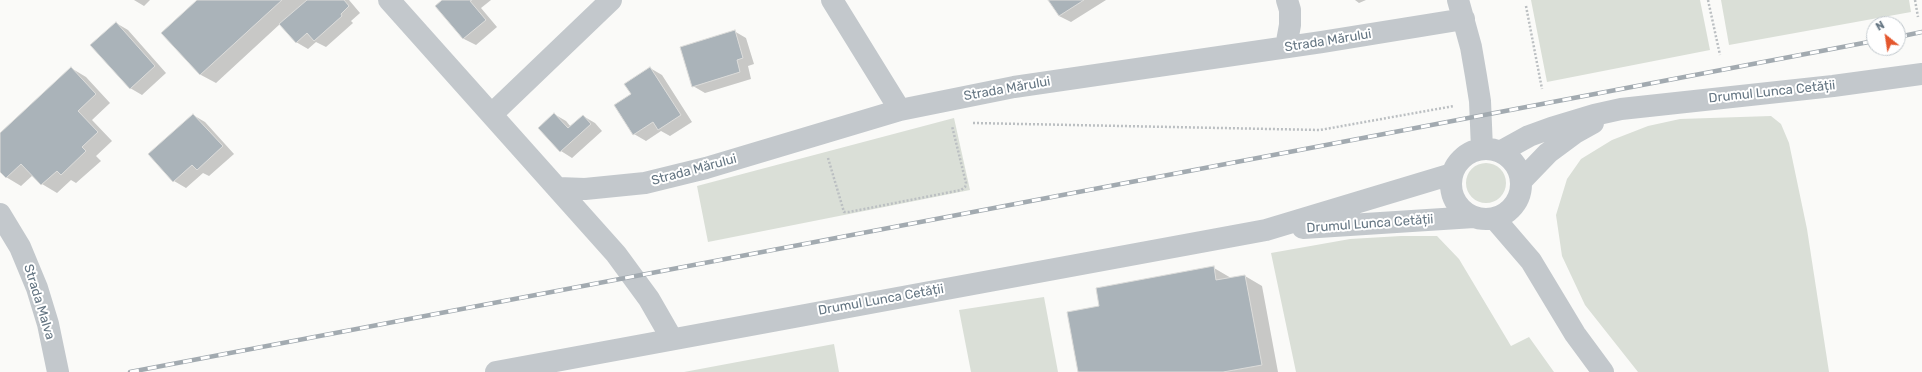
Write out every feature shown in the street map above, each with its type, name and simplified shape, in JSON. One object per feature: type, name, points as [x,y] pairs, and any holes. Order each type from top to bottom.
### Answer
[{"type":"street","points":[[388,0],[601,236],[633,276],[672,339]]},
{"type":"street","points":[[492,114],[611,0]]},
{"type":"street","points":[[832,0],[900,110]]},
{"type":"street","points":[[1286,47],[1290,26],[1290,10],[1287,0]]},
{"type":"street","points":[[1461,9],[1491,150]]},
{"type":"street","name":"Strada Mărului","points":[[558,188],[585,189],[644,183],[706,168],[900,110],[1014,87],[1286,47],[1461,9]]},
{"type":"street","name":"Drumul Lunca Cetății","points":[[1491,150],[1551,128],[1586,117],[1621,109],[1922,74]]},
{"type":"street","name":"Drumul Lunca Cetății","points":[[1521,181],[1537,163],[1561,143],[1593,123],[1621,109]]},
{"type":"street","points":[[1491,150],[1514,163],[1519,171],[1521,181],[1517,200],[1493,214],[1465,212],[1458,205],[1452,195],[1452,174],[1456,164],[1464,156],[1491,150]]},
{"type":"street","name":"Drumul Lunca Cetății","points":[[496,372],[1266,230],[1452,174]]},
{"type":"street","name":"Strada Malva","points":[[0,214],[20,247],[37,288],[48,324],[58,372]]},
{"type":"street","points":[[1493,214],[1531,261],[1575,334],[1603,372]]},
{"type":"street","name":"Drumul Lunca Cetății","points":[[1266,230],[1493,214]]},
{"type":"path","points":[[1708,0],[1720,55]]},
{"type":"path","points":[[1915,0],[1918,17]]},
{"type":"path","points":[[1526,6],[1542,89]]},
{"type":"path","points":[[970,123],[1320,130],[1480,101]]},
{"type":"path","points":[[821,133],[842,209],[844,212],[849,212],[961,190],[965,187],[952,123],[958,123]]},
{"type":"shaded area","points":[[1531,0],[1700,0],[1710,50],[1547,82]]},
{"type":"shaded area","points":[[1721,0],[1909,0],[1911,12],[1889,16],[1866,16],[1866,20],[1729,45]]},
{"type":"shaded area","points":[[1771,116],[1781,124],[1789,143],[1807,229],[1829,372],[1638,372],[1585,305],[1562,256],[1556,215],[1567,179],[1581,159],[1612,140],[1648,126],[1680,119]]},
{"type":"shaded area","points":[[954,118],[970,190],[708,242],[697,186]]},
{"type":"shaded area","points":[[1486,163],[1497,166],[1503,172],[1506,183],[1503,194],[1497,200],[1486,203],[1475,200],[1469,194],[1466,183],[1469,172],[1475,166]]},
{"type":"shaded area","points":[[1401,236],[1437,236],[1459,259],[1511,346],[1529,337],[1554,372],[1296,372],[1271,253],[1350,239]]},
{"type":"shaded area","points":[[1044,297],[1058,372],[971,372],[959,310]]},
{"type":"shaded area","points":[[834,344],[839,372],[684,372],[716,366]]},
{"type":"building","points":[[197,0],[282,0],[200,75],[161,33]]},
{"type":"building","points":[[307,0],[344,0],[349,6],[341,14],[342,16],[314,41],[307,33],[296,43],[279,24]]},
{"type":"building","points":[[442,0],[472,0],[470,1],[486,20],[463,39],[435,6]]},
{"type":"building","points":[[1048,0],[1084,0],[1059,16]]},
{"type":"building","points":[[116,22],[155,66],[130,89],[90,45]]},
{"type":"building","points":[[735,30],[743,58],[737,60],[740,72],[692,87],[680,47]]},
{"type":"building","points":[[71,67],[96,94],[78,111],[98,132],[82,147],[86,151],[61,175],[57,171],[41,185],[21,164],[6,178],[0,172],[0,133]]},
{"type":"building","points":[[650,67],[681,115],[658,130],[653,122],[633,135],[614,105],[631,94],[624,84]]},
{"type":"building","points":[[554,113],[568,128],[583,115],[591,124],[560,152],[538,128]]},
{"type":"building","points":[[193,114],[223,146],[197,170],[192,165],[173,182],[148,154]]},
{"type":"building","points":[[1214,266],[1216,280],[1245,275],[1262,365],[1223,372],[1078,372],[1067,312],[1099,306],[1096,288]]},
{"type":"railway","points":[[1906,35],[1922,32]]},
{"type":"railway","points":[[130,372],[1866,43]]}]
